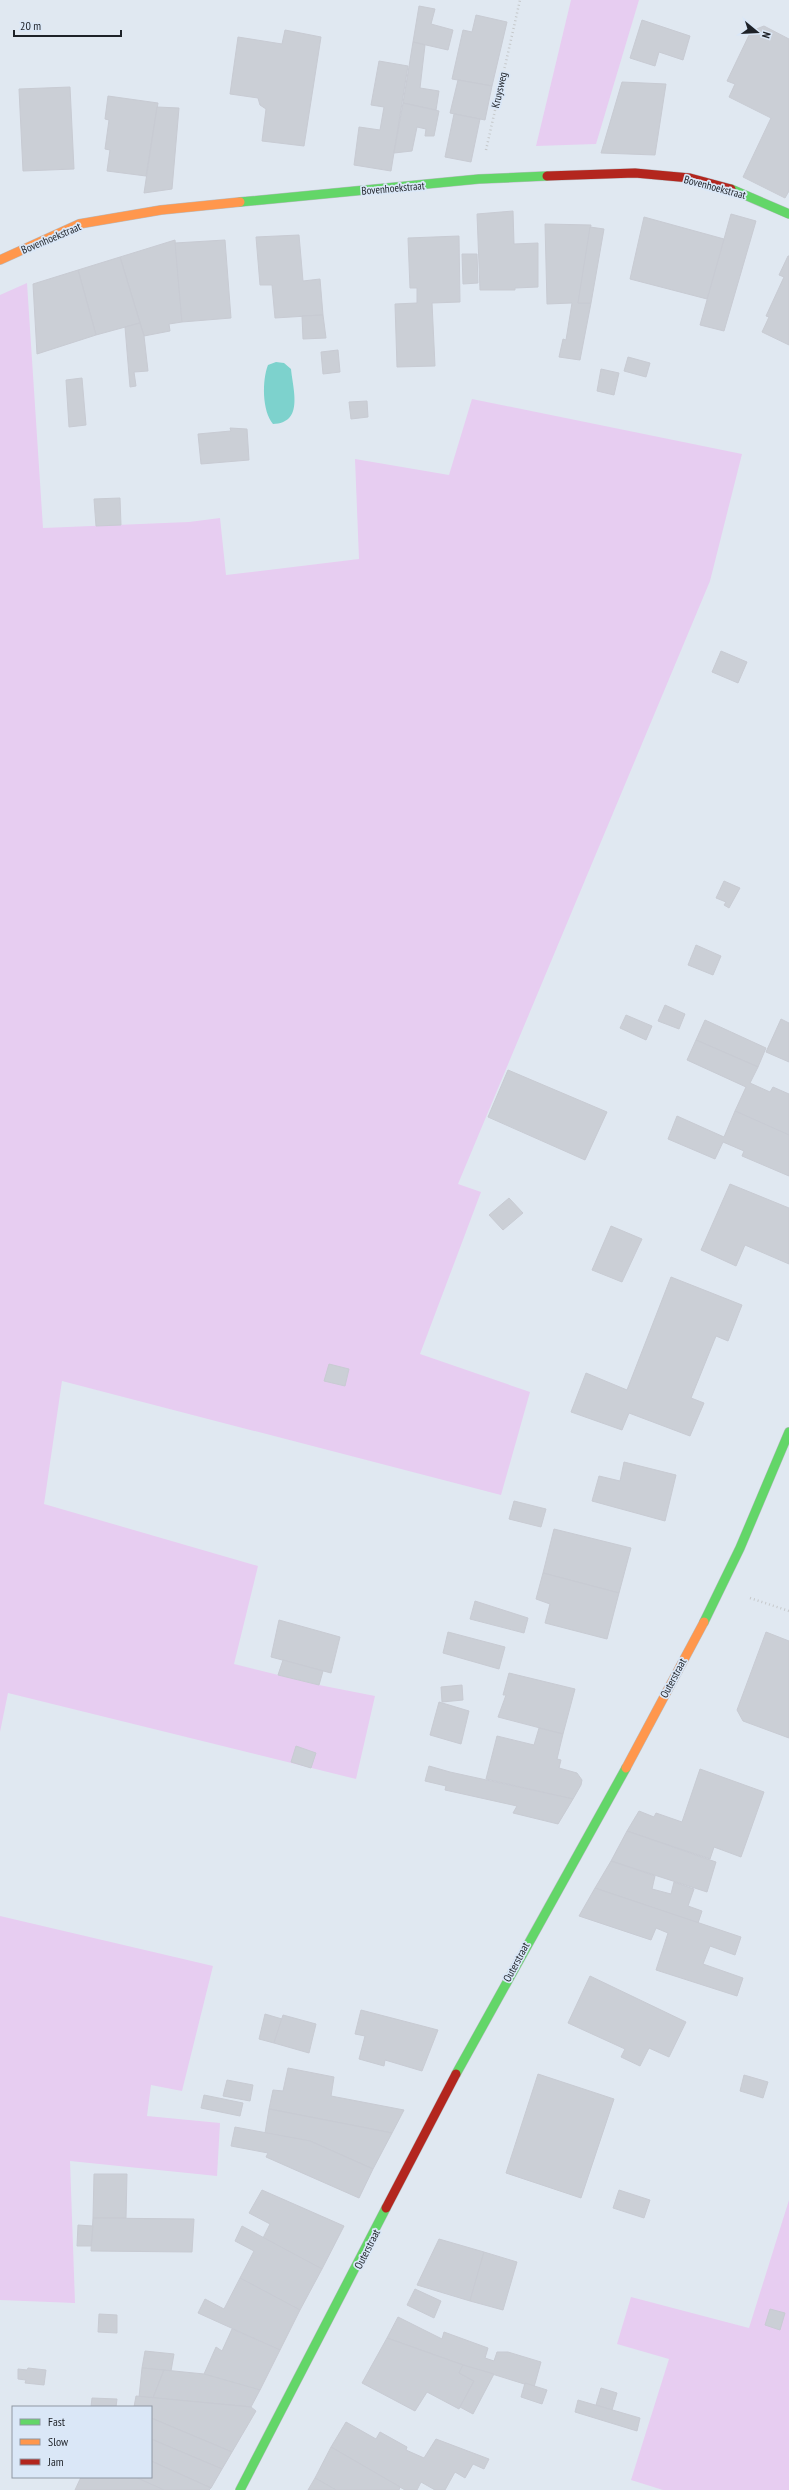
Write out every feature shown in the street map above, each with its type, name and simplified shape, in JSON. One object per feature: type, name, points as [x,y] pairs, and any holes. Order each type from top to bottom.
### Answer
[{"type":"street","name":"Bovenhoekstraat","points":[[0,260],[79,224],[161,210],[479,180],[635,174],[690,178],[740,192],[789,214]]},
{"type":"street","name":"Outerstraat","points":[[240,2490],[476,2036],[548,1904],[628,1765],[721,1588],[757,1512],[789,1432]]},
{"type":"path","name":"Kruysweg","points":[[479,180],[520,0]]},
{"type":"path","points":[[721,1588],[789,1612]]},
{"type":"shaded area","points":[[571,0],[639,0],[596,144],[536,146]]},
{"type":"shaded area","points":[[27,283],[43,528],[189,522],[220,518],[226,575],[359,559],[355,459],[449,475],[472,399],[742,454],[710,581],[458,1184],[481,1192],[420,1354],[530,1392],[501,1495],[62,1381],[44,1504],[258,1566],[234,1664],[319,1685],[375,1696],[356,1779],[8,1693],[0,1732],[0,295]]},
{"type":"shaded area","points":[[276,362],[284,363],[291,369],[294,404],[293,412],[289,418],[283,422],[273,424],[269,418],[265,404],[264,387],[268,365]]},
{"type":"shaded area","points":[[0,1916],[213,1966],[182,2091],[151,2085],[147,2116],[220,2123],[217,2176],[70,2161],[75,2303],[0,2300]]},
{"type":"shaded area","points":[[789,2200],[789,2490],[663,2490],[631,2480],[669,2359],[617,2344],[631,2297],[749,2328]]},
{"type":"building","points":[[419,6],[435,9],[431,24],[453,30],[448,50],[413,42]]},
{"type":"building","points":[[476,15],[507,22],[492,86],[452,79],[463,30],[472,32]]},
{"type":"building","points":[[642,20],[690,36],[683,60],[659,52],[655,66],[630,58]]},
{"type":"building","points":[[764,26],[789,39],[789,191],[785,198],[743,177],[771,118],[729,97],[735,84],[727,81],[751,31]]},
{"type":"building","points":[[285,30],[321,37],[304,146],[262,141],[266,109],[260,105],[258,98],[230,94],[238,37],[282,44]]},
{"type":"building","points":[[413,42],[425,45],[420,88],[439,91],[436,110],[403,103]]},
{"type":"building","points":[[379,61],[408,66],[391,171],[354,165],[359,127],[380,130],[384,107],[371,105]]},
{"type":"building","points":[[458,80],[492,86],[485,120],[450,113]]},
{"type":"building","points":[[622,82],[666,84],[655,155],[601,153]]},
{"type":"building","points":[[70,87],[74,169],[23,171],[19,89]]},
{"type":"building","points":[[108,96],[158,103],[146,176],[107,171],[110,150],[105,149],[109,120],[105,119]]},
{"type":"building","points":[[403,103],[439,111],[434,136],[425,136],[426,129],[417,127],[412,151],[394,153]]},
{"type":"building","points":[[157,107],[179,108],[172,189],[144,193]]},
{"type":"building","points":[[454,114],[480,119],[471,162],[445,157]]},
{"type":"building","points":[[513,211],[514,244],[538,243],[538,287],[515,288],[515,290],[480,290],[477,214]]},
{"type":"building","points":[[731,214],[756,221],[724,331],[700,325]]},
{"type":"building","points":[[644,217],[724,239],[707,299],[630,279]]},
{"type":"building","points":[[545,224],[591,225],[578,303],[591,303],[580,360],[559,357],[563,339],[566,340],[572,303],[547,304]]},
{"type":"building","points":[[590,227],[604,229],[591,303],[578,303]]},
{"type":"building","points":[[299,235],[303,281],[320,279],[323,315],[275,318],[272,285],[260,285],[256,237]]},
{"type":"building","points":[[459,236],[460,302],[432,303],[435,366],[397,367],[395,304],[417,303],[417,288],[410,288],[408,238]]},
{"type":"building","points":[[175,240],[182,322],[169,324],[170,331],[144,336],[120,257]]},
{"type":"building","points":[[225,240],[231,318],[182,322],[175,243]]},
{"type":"building","points":[[462,254],[477,254],[478,283],[463,284]]},
{"type":"building","points":[[788,256],[789,345],[762,332],[769,317],[766,316],[784,277],[779,275]]},
{"type":"building","points":[[120,257],[140,323],[96,335],[78,270]]},
{"type":"building","points":[[78,270],[96,335],[37,354],[33,284]]},
{"type":"building","points":[[323,315],[326,338],[303,339],[302,316]]},
{"type":"building","points":[[140,323],[144,336],[148,371],[134,372],[136,386],[130,387],[125,327]]},
{"type":"building","points":[[338,350],[340,372],[323,374],[321,352]]},
{"type":"building","points":[[628,357],[650,363],[646,377],[624,371]]},
{"type":"building","points":[[601,369],[619,373],[614,395],[597,391]]},
{"type":"building","points":[[82,378],[86,425],[69,427],[66,380]]},
{"type":"building","points":[[367,401],[368,417],[351,419],[349,402]]},
{"type":"building","points":[[230,428],[247,429],[249,460],[201,464],[198,434],[231,431]]},
{"type":"building","points":[[120,498],[121,525],[96,526],[94,499]]},
{"type":"building","points":[[721,651],[747,662],[738,683],[712,672]]},
{"type":"building","points":[[724,881],[740,888],[729,908],[724,905],[726,902],[716,898]]},
{"type":"building","points":[[696,945],[721,956],[713,975],[688,965]]},
{"type":"building","points":[[665,1005],[685,1014],[679,1029],[658,1021]]},
{"type":"building","points":[[626,1015],[652,1026],[646,1040],[620,1028]]},
{"type":"building","points":[[781,1019],[789,1023],[789,1062],[766,1052]]},
{"type":"building","points":[[705,1020],[766,1048],[758,1067],[696,1040]]},
{"type":"building","points":[[696,1040],[758,1067],[750,1083],[770,1092],[773,1087],[789,1094],[789,1135],[735,1111],[746,1087],[687,1060]]},
{"type":"building","points":[[508,1070],[607,1112],[585,1160],[488,1117]]},
{"type":"building","points":[[735,1111],[789,1135],[789,1176],[742,1156],[744,1151],[723,1142],[715,1159],[668,1139],[677,1116],[724,1137]]},
{"type":"building","points":[[730,1184],[789,1208],[789,1264],[745,1245],[736,1266],[701,1250]]},
{"type":"building","points":[[509,1198],[523,1213],[503,1230],[489,1215]]},
{"type":"building","points":[[611,1226],[642,1239],[622,1282],[592,1270]]},
{"type":"building","points":[[671,1277],[742,1305],[728,1341],[716,1336],[691,1398],[704,1403],[690,1436],[629,1413],[622,1430],[571,1412],[586,1373],[627,1390]]},
{"type":"building","points":[[329,1364],[349,1369],[345,1386],[324,1381]]},
{"type":"building","points":[[624,1462],[676,1475],[665,1521],[592,1501],[599,1476],[620,1481]]},
{"type":"building","points":[[514,1501],[546,1509],[541,1527],[509,1519]]},
{"type":"building","points":[[554,1529],[631,1548],[619,1593],[543,1573]]},
{"type":"building","points":[[543,1573],[619,1593],[607,1639],[545,1623],[550,1604],[536,1599]]},
{"type":"building","points":[[475,1601],[528,1618],[524,1633],[470,1619]]},
{"type":"building","points":[[279,1620],[340,1637],[331,1673],[271,1657]]},
{"type":"building","points":[[448,1632],[505,1647],[499,1669],[443,1653]]},
{"type":"building","points":[[766,1632],[789,1641],[789,1738],[743,1721],[737,1710]]},
{"type":"building","points":[[283,1660],[323,1671],[319,1685],[278,1675]]},
{"type":"building","points":[[509,1673],[575,1689],[563,1734],[498,1717],[506,1695],[503,1695]]},
{"type":"building","points":[[462,1685],[463,1700],[442,1702],[441,1687]]},
{"type":"building","points":[[439,1702],[469,1711],[461,1744],[430,1735]]},
{"type":"building","points":[[539,1728],[563,1734],[557,1759],[561,1760],[559,1768],[577,1773],[582,1780],[581,1785],[573,1799],[486,1779],[497,1736],[534,1745]]},
{"type":"building","points":[[296,1746],[316,1753],[311,1768],[291,1762]]},
{"type":"building","points":[[429,1766],[573,1799],[558,1824],[513,1813],[517,1806],[445,1790],[446,1786],[425,1781]]},
{"type":"building","points":[[700,1769],[764,1792],[741,1857],[714,1847],[710,1859],[627,1831],[639,1811],[654,1817],[656,1813],[682,1822]]},
{"type":"building","points":[[627,1831],[716,1862],[707,1892],[611,1861]]},
{"type":"building","points":[[611,1861],[655,1876],[652,1889],[671,1894],[674,1882],[694,1889],[688,1906],[702,1911],[698,1923],[595,1888]]},
{"type":"building","points":[[595,1888],[741,1937],[735,1955],[710,1946],[703,1964],[743,1978],[737,1996],[656,1970],[668,1933],[656,1928],[651,1940],[579,1916]]},
{"type":"building","points":[[590,1976],[686,2022],[669,2057],[649,2048],[640,2066],[621,2057],[625,2049],[568,2023]]},
{"type":"building","points":[[361,2010],[438,2030],[422,2071],[385,2060],[384,2066],[359,2059],[365,2036],[355,2034]]},
{"type":"building","points":[[265,2014],[282,2019],[274,2043],[259,2039]]},
{"type":"building","points":[[283,2015],[316,2024],[309,2053],[274,2043]]},
{"type":"building","points":[[288,2068],[334,2077],[331,2096],[404,2110],[392,2133],[269,2109],[273,2090],[283,2091]]},
{"type":"building","points":[[538,2074],[614,2099],[581,2198],[506,2173]]},
{"type":"building","points":[[744,2075],[768,2082],[763,2098],[740,2091]]},
{"type":"building","points":[[227,2080],[253,2085],[250,2101],[223,2096]]},
{"type":"building","points":[[204,2095],[243,2103],[240,2116],[201,2108]]},
{"type":"building","points":[[269,2109],[392,2133],[373,2169],[310,2141],[265,2133]]},
{"type":"building","points":[[235,2127],[310,2141],[373,2169],[359,2198],[266,2157],[268,2153],[231,2146]]},
{"type":"building","points":[[94,2174],[127,2174],[126,2218],[93,2218]]},
{"type":"building","points":[[262,2190],[344,2226],[322,2269],[263,2238],[270,2224],[249,2213]]},
{"type":"building","points":[[619,2190],[650,2200],[644,2218],[613,2208]]},
{"type":"building","points":[[93,2218],[194,2219],[192,2252],[91,2251]]},
{"type":"building","points":[[78,2225],[93,2226],[91,2246],[77,2246]]},
{"type":"building","points":[[242,2226],[322,2269],[300,2310],[240,2278],[254,2251],[235,2241]]},
{"type":"building","points":[[439,2239],[484,2252],[470,2301],[417,2285]]},
{"type":"building","points":[[484,2252],[517,2262],[503,2310],[470,2301]]},
{"type":"building","points":[[240,2278],[300,2310],[280,2350],[198,2313],[205,2299],[224,2309]]},
{"type":"building","points":[[415,2289],[441,2301],[434,2318],[407,2305]]},
{"type":"building","points":[[770,2309],[785,2313],[780,2330],[765,2325]]},
{"type":"building","points":[[99,2314],[117,2315],[117,2333],[98,2332]]},
{"type":"building","points":[[398,2317],[442,2339],[444,2332],[488,2348],[485,2358],[494,2361],[497,2352],[508,2352],[541,2362],[534,2387],[463,2365],[387,2338]]},
{"type":"building","points":[[232,2329],[280,2350],[260,2390],[204,2374],[216,2347],[222,2351]]},
{"type":"building","points":[[387,2338],[463,2365],[459,2373],[474,2381],[459,2409],[427,2392],[415,2411],[362,2383]]},
{"type":"building","points":[[145,2351],[174,2354],[171,2371],[142,2368]]},
{"type":"building","points":[[463,2365],[494,2374],[473,2414],[460,2407],[474,2381],[459,2373]]},
{"type":"building","points":[[28,2368],[46,2370],[44,2385],[25,2383],[26,2380],[18,2379],[18,2369],[27,2370]]},
{"type":"building","points":[[142,2368],[164,2370],[153,2398],[139,2397]]},
{"type":"building","points":[[164,2370],[204,2374],[260,2390],[251,2407],[153,2398]]},
{"type":"building","points":[[525,2383],[547,2390],[542,2404],[521,2397]]},
{"type":"building","points":[[601,2388],[617,2393],[612,2410],[596,2405]]},
{"type":"building","points":[[136,2396],[251,2407],[256,2411],[232,2452],[152,2418],[152,2406],[134,2406]]},
{"type":"building","points":[[92,2398],[117,2399],[116,2406],[91,2406]]},
{"type":"building","points":[[578,2400],[640,2418],[637,2431],[575,2412]]},
{"type":"building","points":[[152,2418],[232,2452],[222,2469],[152,2439]]},
{"type":"building","points":[[346,2422],[376,2439],[380,2432],[407,2447],[406,2450],[424,2458],[436,2439],[489,2459],[484,2469],[473,2464],[465,2478],[455,2472],[445,2490],[435,2490],[421,2482],[417,2490],[405,2490],[331,2447]]},
{"type":"building","points":[[152,2439],[222,2469],[211,2488],[152,2461]]},
{"type":"building","points":[[331,2447],[400,2487],[399,2490],[336,2490],[315,2478]]},
{"type":"building","points":[[152,2461],[211,2488],[209,2490],[164,2490],[137,2478],[152,2478]]},
{"type":"building","points":[[81,2478],[137,2478],[164,2490],[75,2490]]},
{"type":"building","points":[[315,2478],[336,2490],[308,2490]]},
{"type":"traffic: fast","points":[[240,202],[479,179],[547,176]]},
{"type":"traffic: fast","points":[[731,189],[789,214]]},
{"type":"traffic: fast","points":[[704,1622],[740,1548],[789,1432]]},
{"type":"traffic: fast","points":[[456,2074],[626,1768]]},
{"type":"traffic: fast","points":[[240,2490],[386,2208]]},
{"type":"traffic: slow","points":[[0,260],[79,224],[161,210],[240,202]]},
{"type":"traffic: slow","points":[[626,1768],[704,1622]]},
{"type":"traffic: jam","points":[[547,176],[635,173],[690,178],[731,189]]},
{"type":"traffic: jam","points":[[386,2208],[456,2074]]}]
